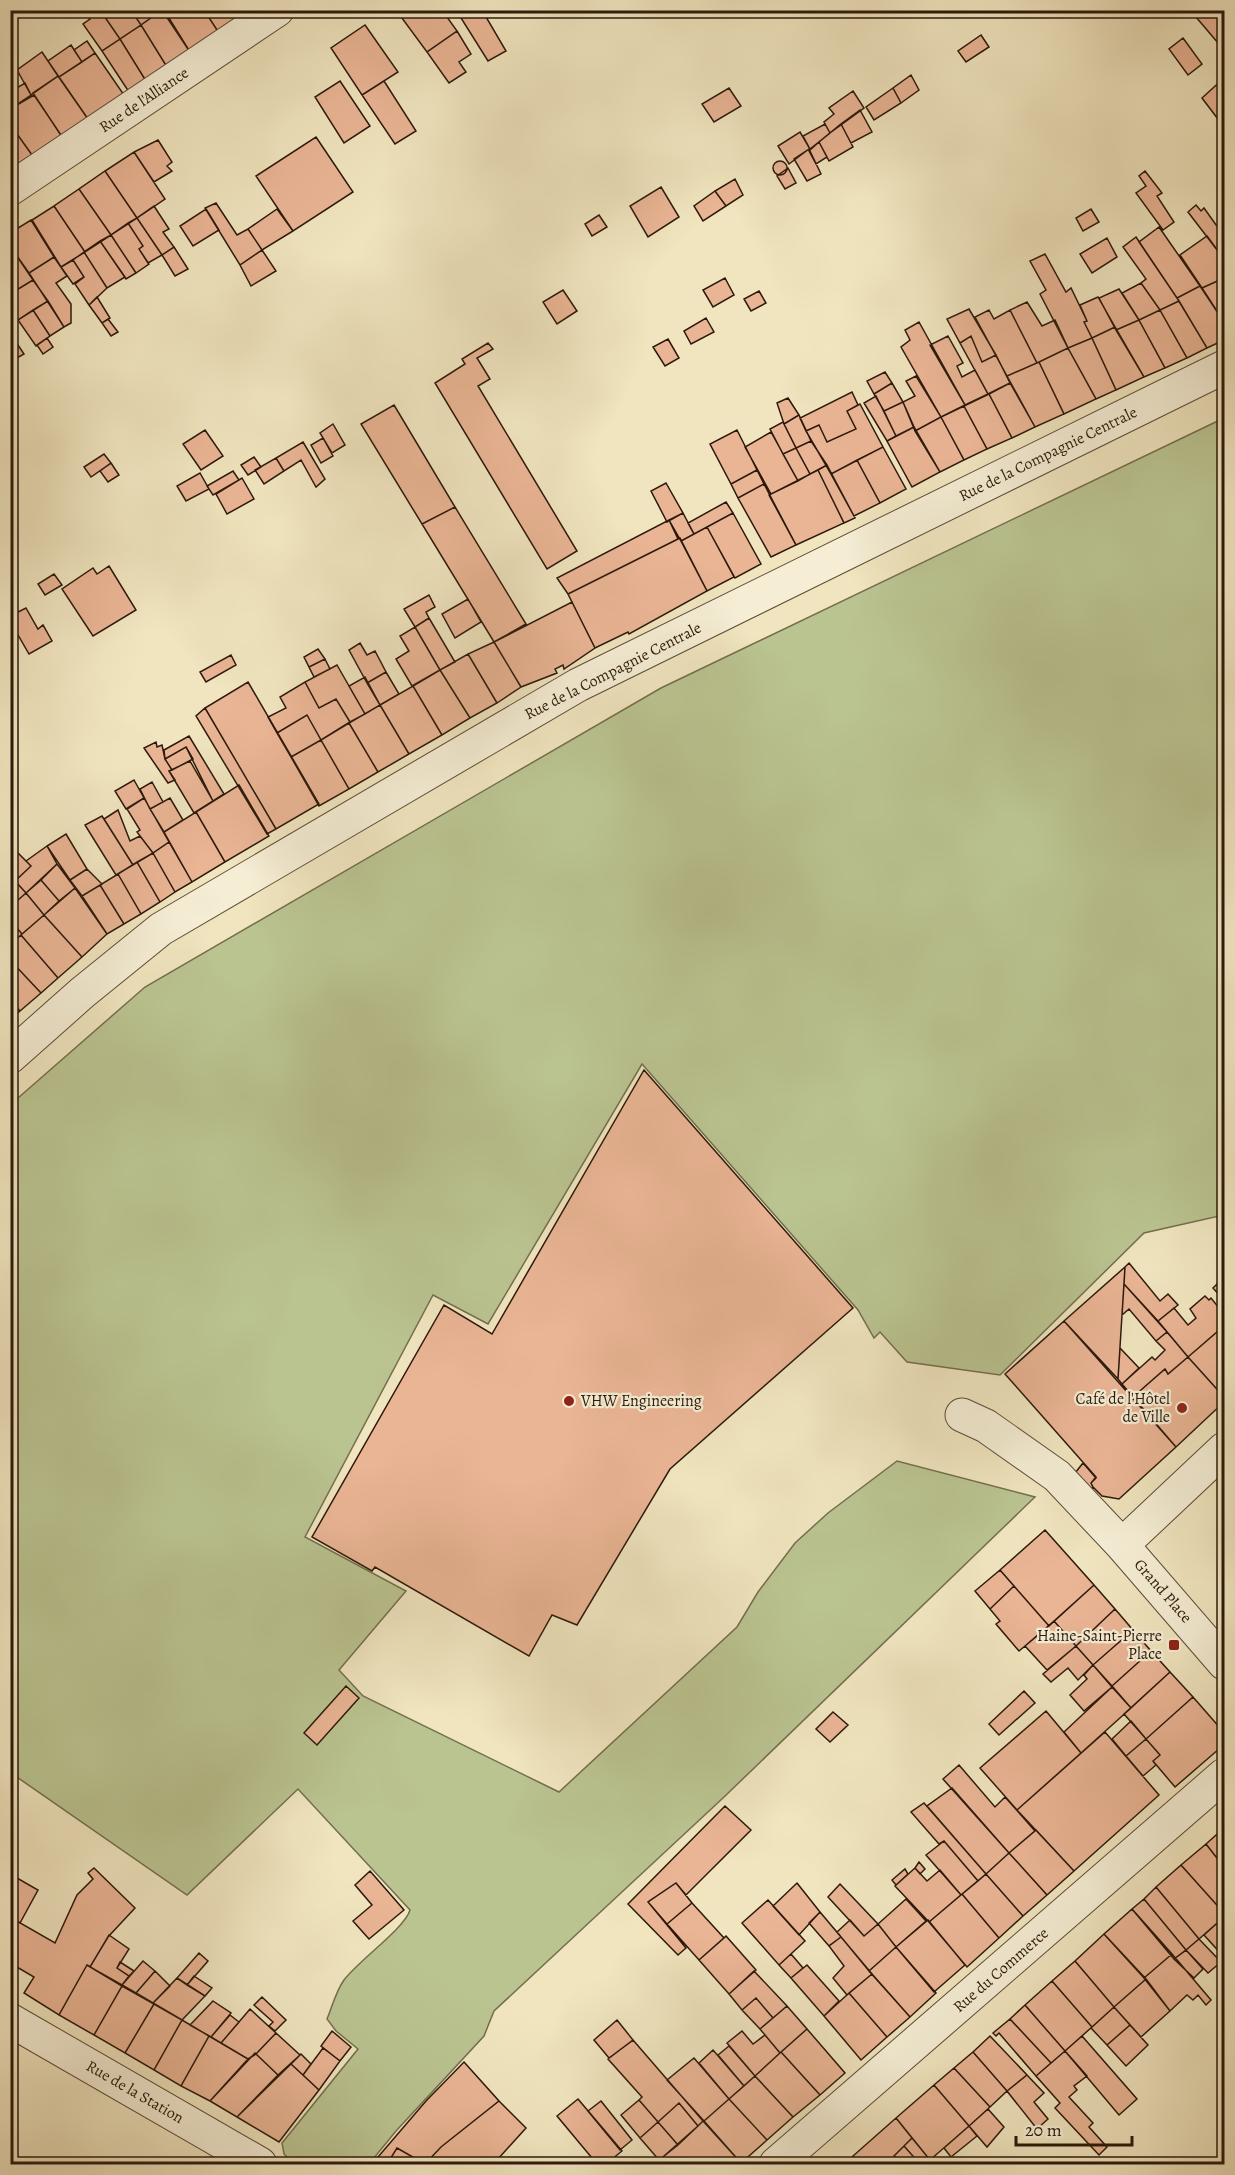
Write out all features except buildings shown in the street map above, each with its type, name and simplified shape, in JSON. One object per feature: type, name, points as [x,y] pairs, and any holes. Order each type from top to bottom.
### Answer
[{"type":"street","name":"Rue de l'Alliance","points":[[10,189],[277,10]]},
{"type":"street","name":"Rue de la Compagnie Centrale","points":[[10,1057],[82,993],[160,929],[578,685],[1224,367]]},
{"type":"street","points":[[962,1415],[986,1426],[1057,1476],[1122,1545]]},
{"type":"street","name":"Grand Place","points":[[1224,1449],[1122,1545],[1224,1663]]},
{"type":"street","name":"Rue du Commerce","points":[[776,2164],[1224,1775]]},
{"type":"street","name":"Rue de la Station","points":[[10,2020],[260,2164]]},
{"type":"green space","points":[[1224,418],[1224,1215],[1144,1233],[1000,1375],[907,1362],[880,1332],[874,1338],[858,1310],[642,1064],[488,1324],[433,1295],[305,1537],[406,1591],[339,1670],[363,1696],[559,1792],[737,1627],[758,1592],[795,1543],[828,1513],[897,1461],[1035,1497],[723,1798],[494,2011],[484,2036],[396,2131],[369,2164],[294,2164],[284,2154],[282,2143],[358,2049],[336,2031],[327,2019],[339,1989],[351,1972],[400,1926],[410,1910],[298,1789],[187,1895],[11,1773],[10,1105],[145,987],[661,688]]},
{"type":"place","name":"VHW Engineering","points":[[569,1401]]},
{"type":"place","name":"Café de l'Hôtel de Ville","points":[[1182,1408]]},
{"type":"place","name":"Haine-Saint-Pierre Place","points":[[1174,1645]]}]
